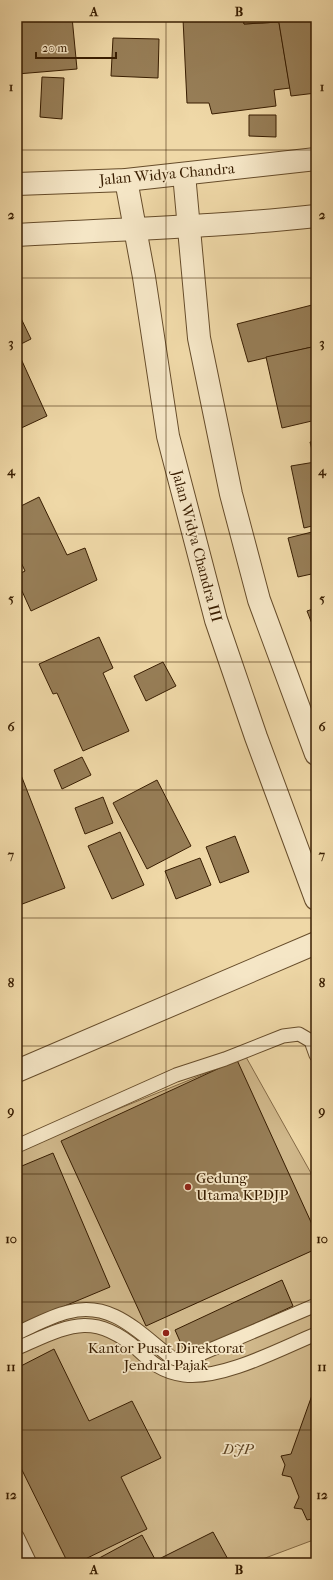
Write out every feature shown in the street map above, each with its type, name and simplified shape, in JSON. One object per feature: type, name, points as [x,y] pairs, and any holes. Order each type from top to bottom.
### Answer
[{"type":"street","name":"Jalan Widya Chandra","points":[[17,184],[126,180],[316,159]]},
{"type":"street","points":[[184,174],[191,227],[199,338],[231,494],[259,600],[316,754]]},
{"type":"street","name":"Jalan Widya Chandra III","points":[[126,180],[144,277],[168,436],[216,620],[256,737],[316,899]]},
{"type":"street","points":[[17,235],[134,228],[191,227],[316,216]]},
{"type":"street","points":[[17,1072],[316,943]]},
{"type":"lane","points":[[17,1146],[176,1075],[226,1059],[283,1036],[299,1034],[311,1041],[316,1055]]},
{"type":"lane","points":[[17,1333],[68,1312],[93,1308],[118,1316],[172,1358],[180,1360],[191,1358],[316,1305]]},
{"type":"lane","points":[[17,1348],[71,1326],[89,1324],[107,1329],[131,1344],[158,1368],[182,1375],[196,1376],[229,1370],[316,1334]]},
{"type":"lane","points":[[17,1536],[30,1563]]},
{"type":"green space","name":"Kantor Pusat Direktorat Jendral Pajak","points":[[246,1057],[316,1182],[316,1539],[252,1563],[17,1563],[17,1150]]},
{"type":"building","points":[[17,17],[72,17],[77,69],[17,74]]},
{"type":"building","points":[[243,17],[244,24],[279,22],[290,88],[274,90],[276,106],[212,114],[209,103],[187,103],[183,19]]},
{"type":"building","points":[[243,17],[278,17],[279,22],[244,24]]},
{"type":"building","points":[[278,17],[316,17],[316,93],[291,96]]},
{"type":"building","points":[[113,38],[159,39],[158,78],[111,76]]},
{"type":"building","points":[[42,77],[64,78],[62,119],[40,117]]},
{"type":"building","points":[[249,115],[276,115],[276,137],[249,136]]},
{"type":"building","points":[[316,304],[316,366],[312,347],[248,362],[237,324]]},
{"type":"building","points":[[17,310],[31,339],[17,346]]},
{"type":"building","points":[[312,347],[316,366],[316,420],[282,428],[266,357]]},
{"type":"building","points":[[17,350],[47,416],[17,430]]},
{"type":"building","points":[[316,441],[316,462],[315,462],[310,442]]},
{"type":"building","points":[[315,462],[316,525],[304,528],[291,466]]},
{"type":"building","points":[[39,497],[67,555],[85,548],[97,580],[31,611],[17,580],[17,575],[25,571],[17,554],[17,508]]},
{"type":"building","points":[[316,531],[316,573],[298,577],[288,538]]},
{"type":"building","points":[[316,608],[316,634],[307,611]]},
{"type":"building","points":[[99,637],[113,668],[103,673],[129,731],[83,751],[57,693],[53,694],[39,664]]},
{"type":"building","points":[[163,662],[176,686],[146,701],[134,676]]},
{"type":"building","points":[[82,757],[91,775],[62,789],[54,770]]},
{"type":"building","points":[[21,775],[65,888],[17,906],[17,777]]},
{"type":"building","points":[[157,780],[191,846],[147,869],[113,803]]},
{"type":"building","points":[[103,797],[113,823],[85,834],[75,808]]},
{"type":"building","points":[[120,832],[144,885],[112,899],[88,846]]},
{"type":"building","points":[[235,836],[249,872],[220,883],[206,847]]},
{"type":"building","points":[[200,858],[211,885],[176,899],[165,871]]},
{"type":"building","name":"Gedung Utama KPDJP","points":[[237,1060],[316,1233],[316,1249],[146,1326],[61,1141]]},
{"type":"building","points":[[53,1153],[110,1287],[17,1326],[17,1168]]},
{"type":"building","points":[[282,1280],[293,1306],[186,1355],[175,1330]]},
{"type":"building","points":[[54,1349],[89,1421],[132,1401],[161,1458],[121,1477],[147,1529],[77,1563],[68,1563],[17,1460],[17,1368]]},
{"type":"building","points":[[316,1384],[316,1518],[307,1520],[302,1509],[294,1508],[299,1497],[291,1477],[282,1475],[285,1465],[281,1456],[291,1454]]},
{"type":"building","points":[[213,1532],[230,1563],[161,1563],[159,1559]]},
{"type":"building","points":[[142,1535],[157,1563],[90,1563]]},
{"type":"place","name":"Gedung Utama KPDJP","points":[[188,1187]]},
{"type":"place","name":"Kantor Pusat Direktorat Jendral Pajak","points":[[166,1333]]},
{"type":"park label","name":"DJP","points":[[238,1449]]}]
